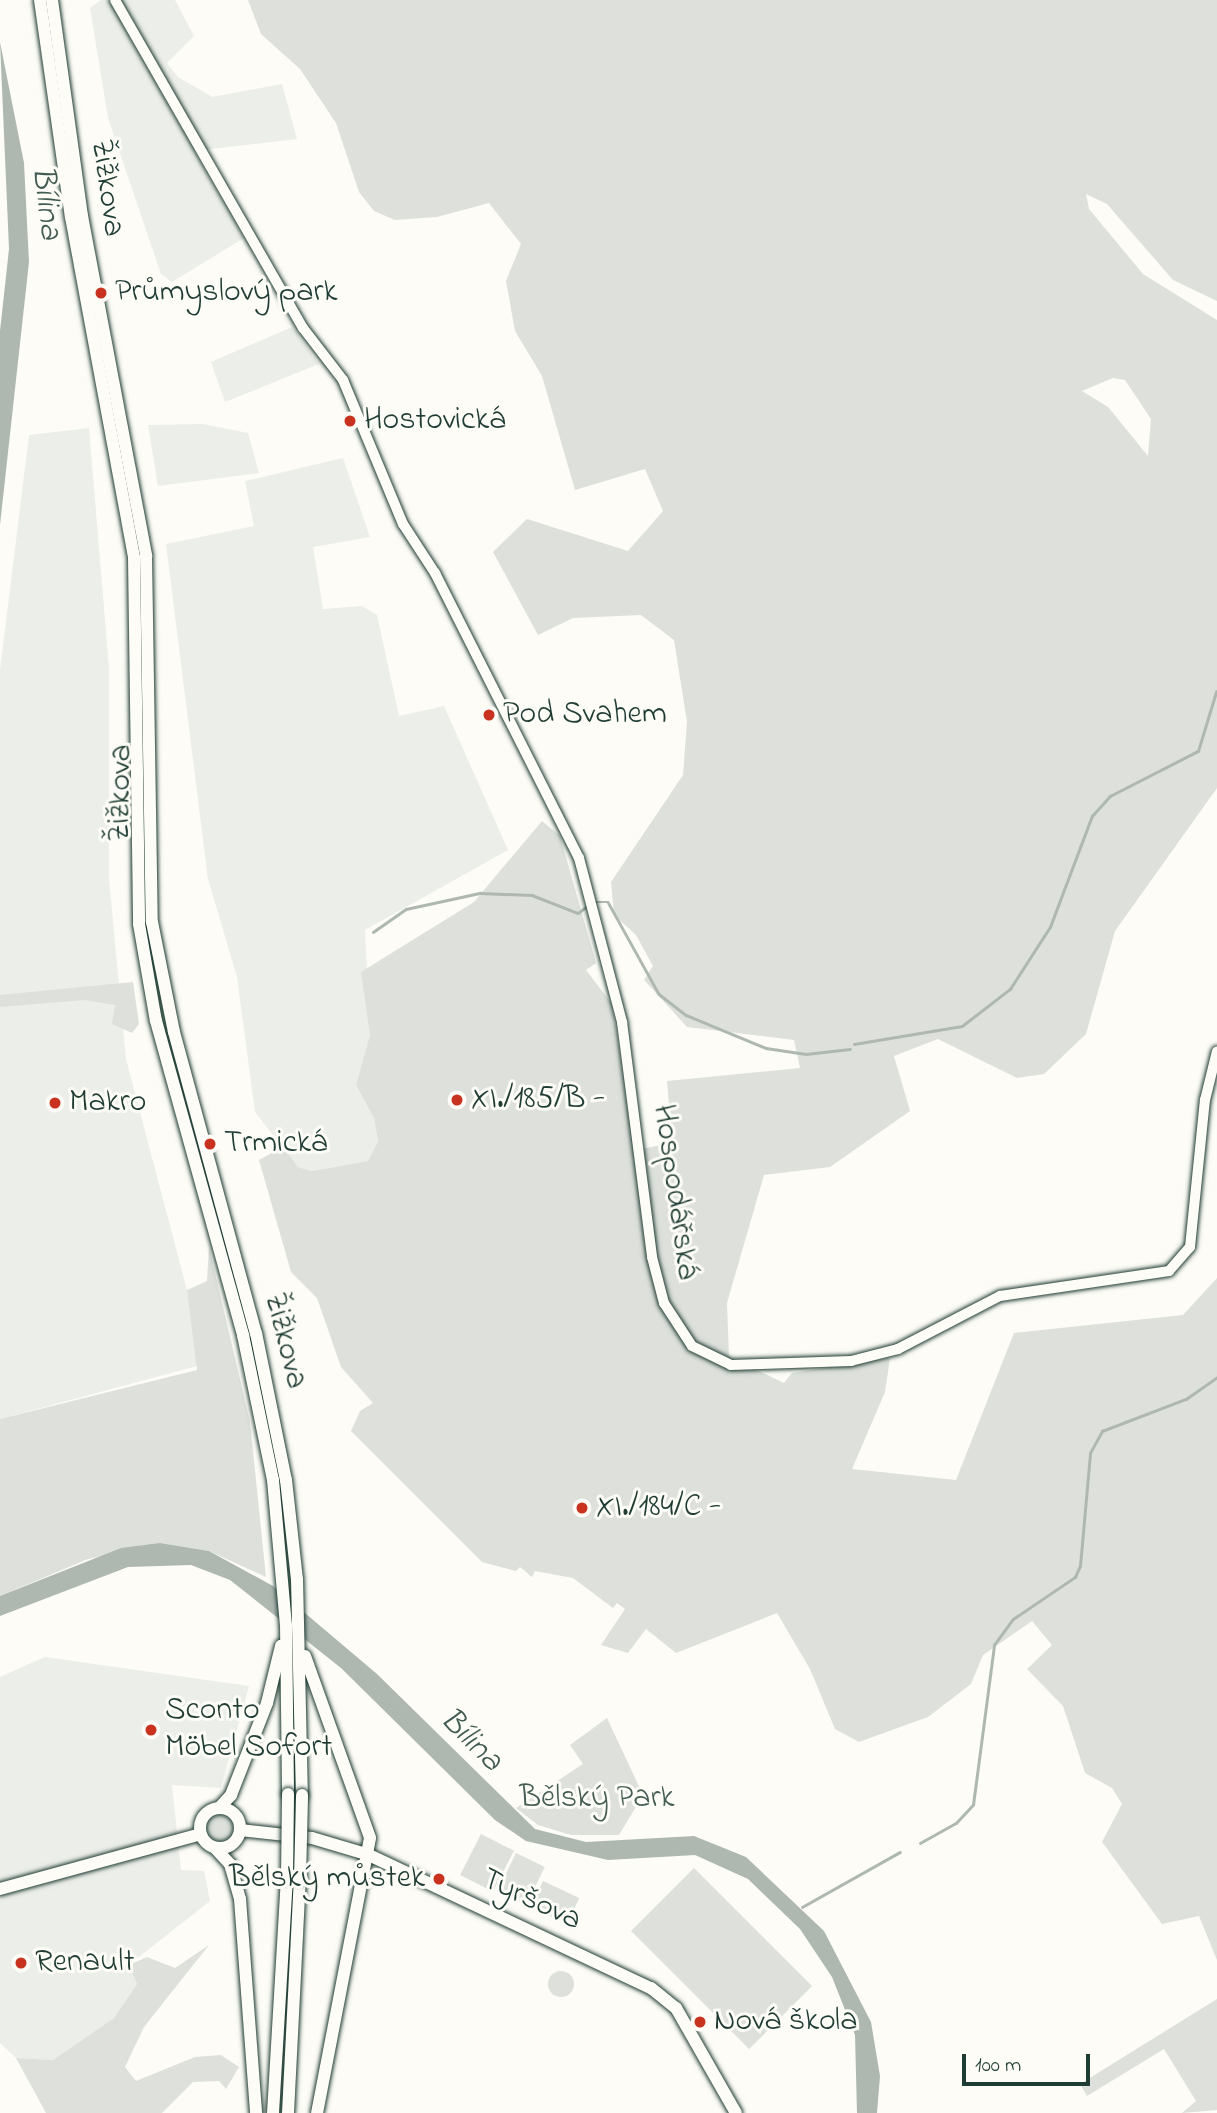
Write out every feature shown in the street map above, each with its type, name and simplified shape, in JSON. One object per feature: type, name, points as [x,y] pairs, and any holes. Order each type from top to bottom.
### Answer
[{"type":"main road","name":"Žižkova","points":[[40,0],[71,217],[134,558],[136,895],[172,1082],[259,1408],[282,1565],[286,1625]]},
{"type":"main road","name":"Žižkova","points":[[52,0],[85,230],[146,556],[147,864],[154,934],[273,1406],[298,1579],[302,1795],[288,2113]]},
{"type":"main road","points":[[274,2113],[287,1878],[286,1625]]},
{"type":"main road","points":[[201,1833],[204,1815],[219,1808],[231,1795],[267,1703],[286,1625]]},
{"type":"main road","points":[[300,1639],[368,1829],[369,1855],[317,2113]]},
{"type":"main road","points":[[215,1847],[232,1844],[240,1830],[236,1815],[219,1808]]},
{"type":"main road","name":"Tyršova","points":[[240,1830],[312,1838],[369,1855],[663,1996],[736,2113]]},
{"type":"main road","points":[[201,1833],[230,1864],[240,1899],[256,2113]]},
{"type":"main road","points":[[0,1889],[201,1833]]},
{"type":"street","name":"Hospodářská","points":[[115,0],[303,328],[343,380],[403,524],[435,573],[579,858],[622,1022],[648,1235],[664,1303],[692,1346],[731,1365],[851,1361],[898,1349],[1000,1296],[1169,1271],[1190,1247],[1205,1100],[1217,1051]]},
{"type":"shaded area","points":[[101,0],[175,0],[194,36],[167,63],[178,77],[212,97],[282,84],[297,139],[194,151],[244,238],[172,282],[161,274],[108,118],[90,8]]},
{"type":"shaded area","points":[[0,42],[24,163],[29,262],[0,525],[0,331],[9,249]]},
{"type":"shaded area","points":[[292,327],[319,364],[225,402],[211,362]]},
{"type":"shaded area","points":[[203,424],[248,433],[259,473],[158,486],[148,425]]},
{"type":"shaded area","points":[[89,428],[109,668],[109,878],[126,1059],[187,1290],[197,1366],[0,1419],[0,670],[29,435]]},
{"type":"shaded area","points":[[343,458],[370,537],[313,547],[323,609],[362,606],[377,615],[399,716],[444,706],[508,850],[365,930],[370,1035],[356,1085],[374,1118],[378,1143],[368,1161],[312,1171],[298,1167],[255,1112],[237,977],[208,879],[166,544],[254,526],[245,481]]},
{"type":"shaded area","points":[[160,1543],[209,1551],[273,1586],[377,1674],[535,1829],[586,1842],[694,1836],[746,1857],[824,1931],[871,2022],[880,2076],[877,2113],[857,2113],[855,2035],[832,1977],[800,1929],[748,1879],[695,1855],[608,1860],[526,1841],[495,1820],[341,1668],[230,1580],[191,1565],[128,1567],[0,1616],[0,1596],[121,1548]]},
{"type":"shaded area","points":[[45,1657],[249,1686],[221,1788],[172,1785],[181,1870],[204,1871],[210,1901],[130,1964],[137,1984],[114,2018],[53,2060],[16,2058],[0,2043],[0,1677]]},
{"type":"green space","points":[[248,0],[1217,0],[1217,301],[1173,280],[1107,204],[1086,194],[1089,209],[1143,274],[1217,320],[1217,788],[1115,931],[1086,1034],[1044,1074],[1017,1078],[938,1039],[894,1056],[910,1111],[830,1167],[764,1175],[727,1303],[729,1357],[784,1383],[792,1373],[890,1358],[885,1392],[852,1469],[956,1480],[1014,1333],[1183,1315],[1217,1278],[1217,1960],[1199,1916],[1162,1924],[1102,1842],[1122,1804],[1112,1788],[1085,1773],[1063,1706],[1027,1669],[1052,1645],[1032,1621],[983,1655],[971,1684],[928,1717],[859,1742],[835,1729],[810,1669],[777,1613],[676,1653],[646,1629],[628,1653],[601,1645],[625,1609],[617,1603],[613,1608],[573,1578],[535,1571],[532,1577],[520,1567],[516,1571],[482,1562],[351,1431],[360,1411],[373,1403],[341,1367],[317,1298],[291,1272],[259,1160],[283,1147],[298,1167],[312,1171],[368,1161],[378,1142],[374,1118],[356,1085],[370,1035],[361,972],[474,902],[542,821],[560,836],[596,963],[586,970],[612,1004],[636,1150],[672,1143],[667,1081],[800,1068],[794,1040],[687,1027],[644,980],[653,966],[636,935],[614,915],[611,882],[683,775],[687,722],[674,640],[641,615],[573,618],[538,635],[493,552],[527,519],[628,551],[663,511],[645,469],[575,490],[542,376],[515,331],[506,281],[521,244],[489,203],[437,217],[395,220],[374,211],[359,192],[336,123],[300,69],[261,34]],"holes":[[[1113,378],[1125,380],[1151,419],[1148,456],[1108,407],[1082,391]]]},
{"type":"green space","points":[[133,982],[139,1024],[132,1033],[112,1024],[115,1005],[84,1000],[0,1007],[0,995]]},
{"type":"green space","points":[[209,1247],[250,1422],[266,1577],[209,1551],[160,1543],[88,1559],[0,1596],[0,1419],[197,1370],[187,1290],[207,1281]]},
{"type":"green space","name":"Bělský Park","points":[[607,1718],[643,1795],[619,1835],[571,1835],[538,1825],[516,1808],[583,1764],[570,1745]]},
{"type":"green space","points":[[220,1815],[229,1819],[233,1828],[229,1837],[220,1841],[211,1837],[207,1828],[211,1819]]},
{"type":"green space","points":[[481,1834],[514,1851],[493,1892],[460,1875]]},
{"type":"green space","points":[[516,1853],[545,1867],[526,1905],[498,1891]]},
{"type":"green space","points":[[694,1868],[812,1986],[749,2049],[631,1931]]},
{"type":"green space","points":[[543,1881],[579,1898],[567,1924],[531,1907]]},
{"type":"green space","points":[[209,1945],[144,2027],[125,2067],[136,2081],[195,2057],[221,2055],[239,2067],[226,2089],[219,2081],[193,2082],[162,2113],[46,2113],[16,2058],[53,2060],[114,2018],[137,1984],[129,1965],[147,1957],[175,1968]]},
{"type":"green space","points":[[561,1971],[570,1975],[574,1984],[570,1993],[561,1997],[552,1993],[548,1984],[552,1975]]},
{"type":"green space","points":[[1217,1999],[1217,2110],[1182,2113],[1196,2101],[1164,2049],[1087,2096],[1080,2084]]},
{"type":"waterway","points":[[854,1044],[962,1026],[1010,989],[1050,927],[1092,816],[1110,796],[1198,751],[1216,692]]},
{"type":"waterway","points":[[373,932],[406,909],[480,893],[532,895],[578,913],[587,906]]},
{"type":"waterway","points":[[592,902],[608,902],[659,994],[686,1015],[766,1048],[806,1054],[850,1049]]},
{"type":"waterway","points":[[920,1843],[956,1823],[973,1805],[994,1645],[1013,1619],[1075,1577],[1080,1566],[1090,1453],[1102,1431],[1186,1399],[1217,1377]]},
{"type":"waterway","points":[[802,1907],[900,1852]]},
{"type":"place","name":"Průmyslový park","points":[[101,293]]},
{"type":"place","name":"Hostovická","points":[[350,421]]},
{"type":"place","name":"Pod Svahem","points":[[489,715]]},
{"type":"place","name":"XI./185/B -","points":[[457,1100]]},
{"type":"place","name":"Makro","points":[[55,1103]]},
{"type":"place","name":"Trmická","points":[[210,1144]]},
{"type":"place","name":"XI./184/C -","points":[[582,1508]]},
{"type":"place","name":"Sconto Möbel Sofort","points":[[151,1730]]},
{"type":"place","name":"Bělský můstek","points":[[439,1879]]},
{"type":"place","name":"Renault","points":[[21,1963]]},
{"type":"place","name":"Nová škola","points":[[700,2022]]},
{"type":"water label","name":"Bílina","points":[[45,203]]},
{"type":"water label","name":"Bílina","points":[[470,1741]]}]
